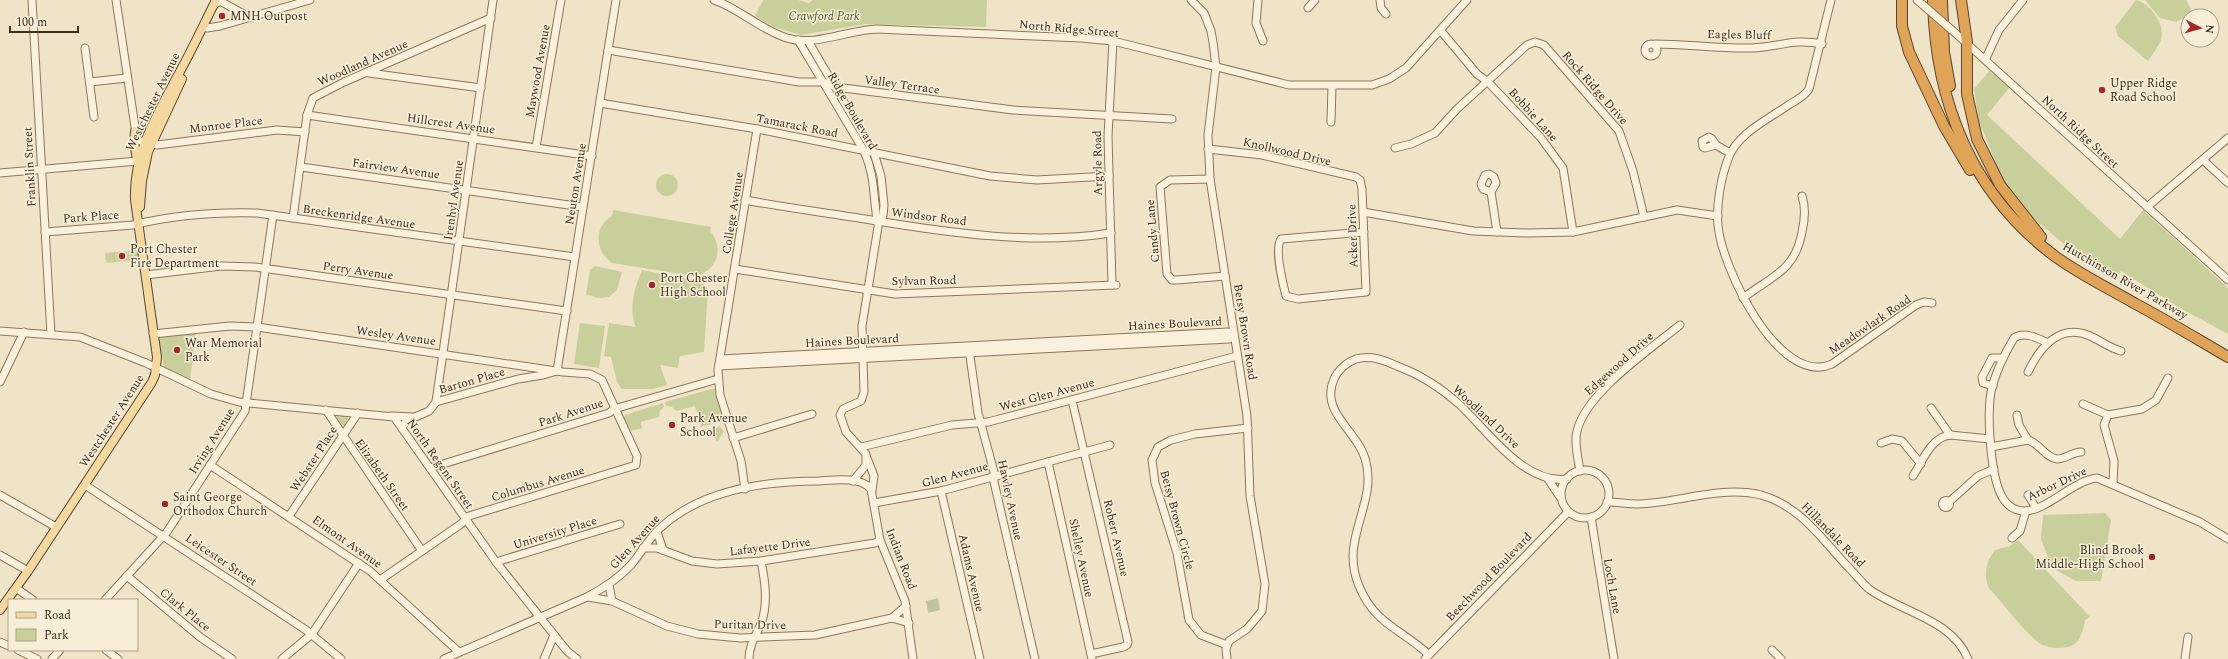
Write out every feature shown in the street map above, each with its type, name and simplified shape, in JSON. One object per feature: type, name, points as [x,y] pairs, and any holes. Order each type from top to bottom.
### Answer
[{"type":"highway","points":[[1902,0],[1902,26],[1907,47],[1950,137],[1976,177],[1999,207],[2015,224],[2038,239]]},
{"type":"highway","name":"Hutchinson River Parkway","points":[[1934,0],[1935,39],[1940,72],[1948,104],[1959,135],[1974,164],[1992,192],[2013,218],[2083,274],[2228,357]]},
{"type":"highway","name":"Hutchinson River Parkway","points":[[1942,0],[1946,68],[1953,100],[1964,131],[1979,160],[1996,188],[2017,214],[2038,239],[2081,266],[2228,350]]},
{"type":"highway","points":[[1961,0],[1967,42],[1967,94],[1971,116],[1979,144],[2003,190],[2038,239]]},
{"type":"main road","name":"Westchester Avenue","points":[[0,610],[28,571],[85,485],[152,382],[155,375],[157,357],[134,186],[138,161],[218,2]]},
{"type":"main road","points":[[135,131],[134,142],[138,161]]},
{"type":"main road","name":"Westchester Avenue","points":[[139,222],[147,141]]},
{"type":"street","name":"Franklin Street","points":[[32,0],[51,334]]},
{"type":"street","points":[[116,0],[135,131],[137,140],[147,141]]},
{"type":"street","points":[[205,28],[310,0]]},
{"type":"street","name":"Irenhyl Avenue","points":[[436,402],[493,0]]},
{"type":"street","name":"Maywood Avenue","points":[[536,147],[561,0]]},
{"type":"street","name":"Neuton Avenue","points":[[557,371],[616,0]]},
{"type":"street","name":"North Ridge Street","points":[[714,0],[731,7],[778,35],[798,40],[808,41],[852,31],[877,29],[1061,37],[1113,41],[1282,84],[1332,86],[1372,85],[1389,79],[1406,68],[1441,31],[1466,0]]},
{"type":"street","name":"Betsy Brown Road","points":[[1191,0],[1204,13],[1211,31],[1216,67],[1208,149],[1210,179],[1248,428],[1248,482],[1264,574],[1264,606],[1256,620],[1227,644]]},
{"type":"street","points":[[1258,0],[1256,23],[1263,41]]},
{"type":"street","points":[[1308,8],[1315,0]]},
{"type":"street","points":[[1380,0],[1381,8],[1386,14]]},
{"type":"street","name":"Meadowlark Road","points":[[1832,0],[1812,82],[1806,93],[1742,138],[1730,153],[1724,173],[1718,216],[1718,225],[1726,263],[1743,298],[1759,323],[1784,352],[1801,365],[1814,368],[1832,364],[1916,305],[1924,302],[1932,304]]},
{"type":"street","points":[[1986,58],[1999,30],[2023,0]]},
{"type":"street","points":[[218,2],[249,17]]},
{"type":"street","name":"North Ridge Street","points":[[1920,2],[1986,58],[2228,280]]},
{"type":"street","name":"Woodland Avenue","points":[[293,218],[305,132],[313,98],[491,18]]},
{"type":"street","name":"Bobbie Lane","points":[[1441,31],[1477,74],[1488,82],[1541,138],[1560,162],[1564,175],[1573,232]]},
{"type":"street","name":"Ridge Boulevard","points":[[798,40],[864,151],[874,178],[876,214],[879,221]]},
{"type":"street","name":"Ridge Boulevard","points":[[808,41],[874,153],[883,191],[883,216],[879,221],[862,326],[863,355]]},
{"type":"street","name":"Argyle Road","points":[[1113,41],[1109,116],[1109,176],[1114,285]]},
{"type":"street","name":"Eagles Bluff","points":[[1656,44],[1749,48],[1774,47],[1793,41],[1822,44]]},
{"type":"street","name":"Rock Ridge Drive","points":[[1395,148],[1411,144],[1435,133],[1457,109],[1527,45],[1534,42],[1544,45],[1619,131],[1633,171],[1644,217]]},
{"type":"street","points":[[85,48],[94,117]]},
{"type":"street","name":"Valley Terrace","points":[[608,50],[799,82],[823,82],[836,87],[968,106],[1172,119]]},
{"type":"street","points":[[366,73],[481,88]]},
{"type":"street","points":[[90,82],[127,78]]},
{"type":"street","points":[[1331,122],[1332,86]]},
{"type":"street","name":"Tamarack Road","points":[[600,103],[758,129],[941,167],[1021,180],[1109,176]]},
{"type":"street","name":"Hillcrest Avenue","points":[[308,115],[592,156]]},
{"type":"street","name":"College Avenue","points":[[745,489],[741,461],[720,395],[718,379],[745,200],[758,129]]},
{"type":"street","name":"Monroe Place","points":[[147,141],[157,145],[277,130],[305,132]]},
{"type":"street","points":[[2147,207],[2228,138]]},
{"type":"street","points":[[1716,145],[1730,153]]},
{"type":"street","name":"Knollwood Drive","points":[[1208,149],[1262,155],[1336,174],[1356,177],[1360,180]]},
{"type":"street","points":[[2203,160],[2228,183]]},
{"type":"street","points":[[0,173],[41,168],[138,161]]},
{"type":"street","name":"Fairview Avenue","points":[[301,167],[583,207]]},
{"type":"street","name":"Candy Lane","points":[[1210,179],[1170,180],[1164,182],[1160,187],[1166,261],[1170,278],[1177,280],[1225,276]]},
{"type":"street","name":"Acker Drive","points":[[1360,180],[1363,212],[1364,232],[1366,292],[1298,300],[1286,296],[1278,245],[1283,238],[1364,232]]},
{"type":"street","points":[[1491,192],[1497,232]]},
{"type":"street","points":[[1743,298],[1778,274],[1793,259],[1800,243],[1805,218],[1805,205],[1802,196]]},
{"type":"street","name":"Windsor Road","points":[[745,200],[879,221],[996,236],[1041,238],[1111,233]]},
{"type":"street","points":[[1363,212],[1445,227],[1497,232],[1573,232],[1677,210],[1718,216]]},
{"type":"street","name":"Breckenridge Avenue","points":[[139,222],[211,213],[273,215],[575,257]]},
{"type":"street","name":"Irving Avenue","points":[[106,599],[164,536],[245,411],[273,215]]},
{"type":"street","name":"Park Place","points":[[45,232],[139,222]]},
{"type":"street","name":"Perry Avenue","points":[[146,275],[230,265],[265,268],[567,311]]},
{"type":"street","name":"Sylvan Road","points":[[735,269],[867,290],[905,294],[1114,285]]},
{"type":"street","name":"Edgewood Drive","points":[[1580,471],[1577,432],[1588,407],[1604,389],[1680,325]]},
{"type":"street","name":"Wesley Avenue","points":[[153,334],[230,326],[257,327],[526,365],[599,377],[614,409]]},
{"type":"street","name":"North Regent Street","points":[[0,331],[86,338],[156,368],[211,394],[246,403],[391,416],[402,428],[496,562],[554,635],[577,659]]},
{"type":"street","points":[[0,382],[24,332]]},
{"type":"street","points":[[2028,372],[2038,353],[2048,343],[2063,333],[2076,332],[2121,351]]},
{"type":"street","name":"Haines Boulevard","points":[[720,363],[969,349],[1228,339],[1234,334]]},
{"type":"street","name":"Arbor Drive","points":[[2048,343],[2035,337],[2019,335],[2013,340],[2003,358],[1993,386],[1990,404],[1990,439],[1999,492],[2004,500],[2013,508],[2026,511],[2036,508],[2092,478],[2100,479],[2210,527],[2228,539]]},
{"type":"street","name":"Hawley Avenue","points":[[969,349],[974,393],[1035,659]]},
{"type":"street","name":"Indian Road","points":[[863,355],[863,398],[859,402],[843,409],[840,416],[846,432],[861,447],[874,476],[872,490],[880,540],[901,588],[906,606],[913,659]]},
{"type":"street","name":"West Glen Avenue","points":[[861,447],[952,425],[981,423],[1237,356]]},
{"type":"street","name":"Woodland Drive","points":[[1427,657],[1385,624],[1368,605],[1358,584],[1354,567],[1353,544],[1366,495],[1368,472],[1363,451],[1331,405],[1331,390],[1336,375],[1347,363],[1363,357],[1382,359],[1406,369],[1448,395],[1524,467],[1548,479],[1567,479]]},
{"type":"street","points":[[1993,386],[1983,383],[1982,377],[1992,358],[2003,358]]},
{"type":"street","name":"Barton Place","points":[[518,379],[523,374],[526,365]]},
{"type":"street","name":"Barton Place","points":[[402,428],[406,421],[429,411],[436,402],[518,379],[544,375],[557,371]]},
{"type":"street","points":[[2083,404],[2108,415],[2142,409],[2150,405],[2161,393],[2168,378]]},
{"type":"street","name":"Park Avenue","points":[[430,468],[609,414],[614,409],[718,379]]},
{"type":"street","name":"Robert Avenue","points":[[1072,400],[1128,642],[1123,647],[1091,657]]},
{"type":"street","points":[[1931,408],[1950,435]]},
{"type":"street","name":"Columbus Avenue","points":[[380,580],[422,551],[468,516],[633,467],[637,462],[637,456],[614,409]]},
{"type":"street","name":"Elizabeth Street","points":[[326,410],[422,551]]},
{"type":"street","name":"Webster Place","points":[[289,516],[358,413]]},
{"type":"street","points":[[734,438],[812,414]]},
{"type":"street","points":[[2017,415],[2019,424],[2028,440]]},
{"type":"street","points":[[2108,415],[2104,425],[2114,461],[2113,484]]},
{"type":"street","name":"Barton Place","points":[[391,416],[414,417]]},
{"type":"street","name":"Betsy Brown Circle","points":[[1227,644],[1201,635],[1189,621],[1177,553],[1155,484],[1152,460],[1158,447],[1176,438],[1202,433],[1248,428]]},
{"type":"street","points":[[1913,476],[1938,440],[1950,435],[1990,439]]},
{"type":"street","points":[[1881,443],[1892,439],[1902,440],[1921,464]]},
{"type":"street","points":[[1991,447],[2028,440],[2034,442],[2055,458],[2064,458],[2081,452]]},
{"type":"street","name":"Glen Avenue","points":[[874,504],[941,491],[1110,445]]},
{"type":"street","points":[[867,458],[866,465],[853,481],[866,484],[872,490]]},
{"type":"street","name":"Shelley Avenue","points":[[1048,462],[1091,657]]},
{"type":"street","name":"Elmont Avenue","points":[[210,465],[359,563],[380,580],[459,652]]},
{"type":"street","points":[[1951,500],[1978,476],[1994,469]]},
{"type":"street","points":[[1548,479],[1568,512],[1579,517],[1591,517],[1602,511],[1607,502],[1608,491],[1600,476],[1590,471],[1580,471],[1567,479],[1561,491],[1561,499]]},
{"type":"street","name":"Glen Avenue","points":[[444,659],[587,597],[609,585],[624,572],[657,532],[676,515],[698,503],[745,489],[807,481],[853,481]]},
{"type":"street","name":"Leicester Street","points":[[85,485],[312,634],[341,659]]},
{"type":"street","name":"Adams Avenue","points":[[941,491],[980,659]]},
{"type":"street","name":"Hillandale Road","points":[[1607,502],[1638,504],[1733,492],[1753,494],[1774,500],[1800,515],[1868,588],[1906,610],[1939,624],[1958,642],[1968,659]]},
{"type":"street","points":[[0,495],[56,527]]},
{"type":"street","points":[[2028,495],[2036,508]]},
{"type":"street","points":[[2012,538],[2020,531],[2026,511]]},
{"type":"street","name":"Beechwood Boulevard","points":[[1427,657],[1568,512]]},
{"type":"street","name":"Loch Lane","points":[[1591,517],[1614,659]]},
{"type":"street","name":"University Place","points":[[496,562],[620,524]]},
{"type":"street","points":[[657,532],[662,550]]},
{"type":"street","name":"Lafayette Drive","points":[[643,548],[662,550],[682,558],[702,563],[717,564],[761,561],[875,543],[880,540]]},
{"type":"street","points":[[0,555],[28,571]]},
{"type":"street","points":[[748,659],[749,647],[761,622],[766,602],[765,583],[761,561]]},
{"type":"street","points":[[282,659],[312,634],[359,563]]},
{"type":"street","name":"Clark Place","points":[[127,576],[200,637],[232,659]]},
{"type":"street","points":[[609,585],[612,601]]},
{"type":"street","points":[[16,588],[32,599]]},
{"type":"street","name":"Puritan Drive","points":[[587,597],[612,601],[667,626],[710,635],[753,638],[815,635],[892,618],[906,606]]},
{"type":"street","name":"Puritan Drive","points":[[892,618],[909,623]]},
{"type":"street","points":[[544,659],[554,635]]},
{"type":"street","points":[[2185,659],[2188,637]]},
{"type":"street","points":[[1227,644],[1227,659]]},
{"type":"street","points":[[1772,650],[1781,659]]},
{"type":"street","points":[[20,651],[37,659]]},
{"type":"street","points":[[52,659],[59,651]]},
{"type":"street","points":[[107,651],[118,659]]},
{"type":"green space","name":"Crawford Park","points":[[763,0],[798,0],[809,3],[813,0],[987,0],[986,27],[866,24],[801,35],[774,27],[755,16]]},
{"type":"green space","points":[[2136,0],[2147,5],[2156,16],[2161,28],[2161,40],[2148,61],[2118,36],[2115,27]]},
{"type":"green space","points":[[2145,0],[2186,0],[2190,8],[2180,8],[2180,20],[2176,22],[2160,18]]},
{"type":"green space","points":[[1989,71],[2010,87],[1987,115],[2120,239],[2143,210],[2228,288],[2228,334],[2180,308],[2121,271],[2118,277],[2077,255],[2033,218],[2001,176],[1979,121],[1974,89]]},
{"type":"green space","points":[[667,174],[675,177],[678,185],[675,193],[667,196],[659,193],[656,185],[659,177]]},
{"type":"green space","points":[[613,210],[711,227],[710,231],[715,238],[718,252],[713,265],[701,274],[693,276],[612,263],[602,252],[598,239],[602,226],[612,216]]},
{"type":"green space","name":"Port Chester Fire Department","points":[[138,250],[139,260],[106,263],[105,253]]},
{"type":"green space","points":[[595,266],[622,272],[617,290],[609,297],[598,298],[586,294],[590,270]]},
{"type":"green space","points":[[642,270],[701,281],[708,289],[704,352],[680,356],[678,368],[660,365],[667,385],[653,389],[622,389],[617,382],[611,357],[604,356],[609,323],[636,327],[633,313],[633,298]]},
{"type":"green space","points":[[580,323],[605,326],[599,368],[574,364]]},
{"type":"green space","name":"War Memorial Park","points":[[196,332],[190,380],[164,368],[159,339],[162,336]]},
{"type":"green space","points":[[715,388],[723,421],[701,427],[695,406],[676,411],[672,407],[666,406],[665,402]]},
{"type":"green space","points":[[663,403],[664,407],[660,411],[659,417],[641,422],[642,428],[631,431],[624,418],[625,415]]},
{"type":"green space","points":[[337,415],[349,416],[345,426],[341,425],[336,419]]},
{"type":"green space","points":[[720,426],[724,432],[717,442],[712,431]]},
{"type":"green space","points":[[2105,513],[2111,520],[2101,581],[2076,581],[2056,570],[2049,560],[2041,539],[2043,515]]},
{"type":"green space","points":[[2018,540],[2090,617],[2085,620],[2081,636],[2075,644],[2055,648],[2039,643],[2019,624],[1989,588],[1986,578],[1986,568],[1995,550],[2010,546]]},
{"type":"green space","points":[[938,598],[940,610],[928,613],[926,601]]},
{"type":"place","name":"MNH Outpost","points":[[222,16]]},
{"type":"place","name":"Upper Ridge Road School","points":[[2102,90]]},
{"type":"place","name":"Port Chester Fire Department","points":[[122,256]]},
{"type":"place","name":"Port Chester High School","points":[[652,285]]},
{"type":"place","name":"War Memorial Park","points":[[177,350]]},
{"type":"place","name":"Park Avenue School","points":[[672,425]]},
{"type":"place","name":"Saint George Orthodox Church","points":[[165,504]]},
{"type":"place","name":"Blind Brook Middle-High School","points":[[2152,557]]}]
